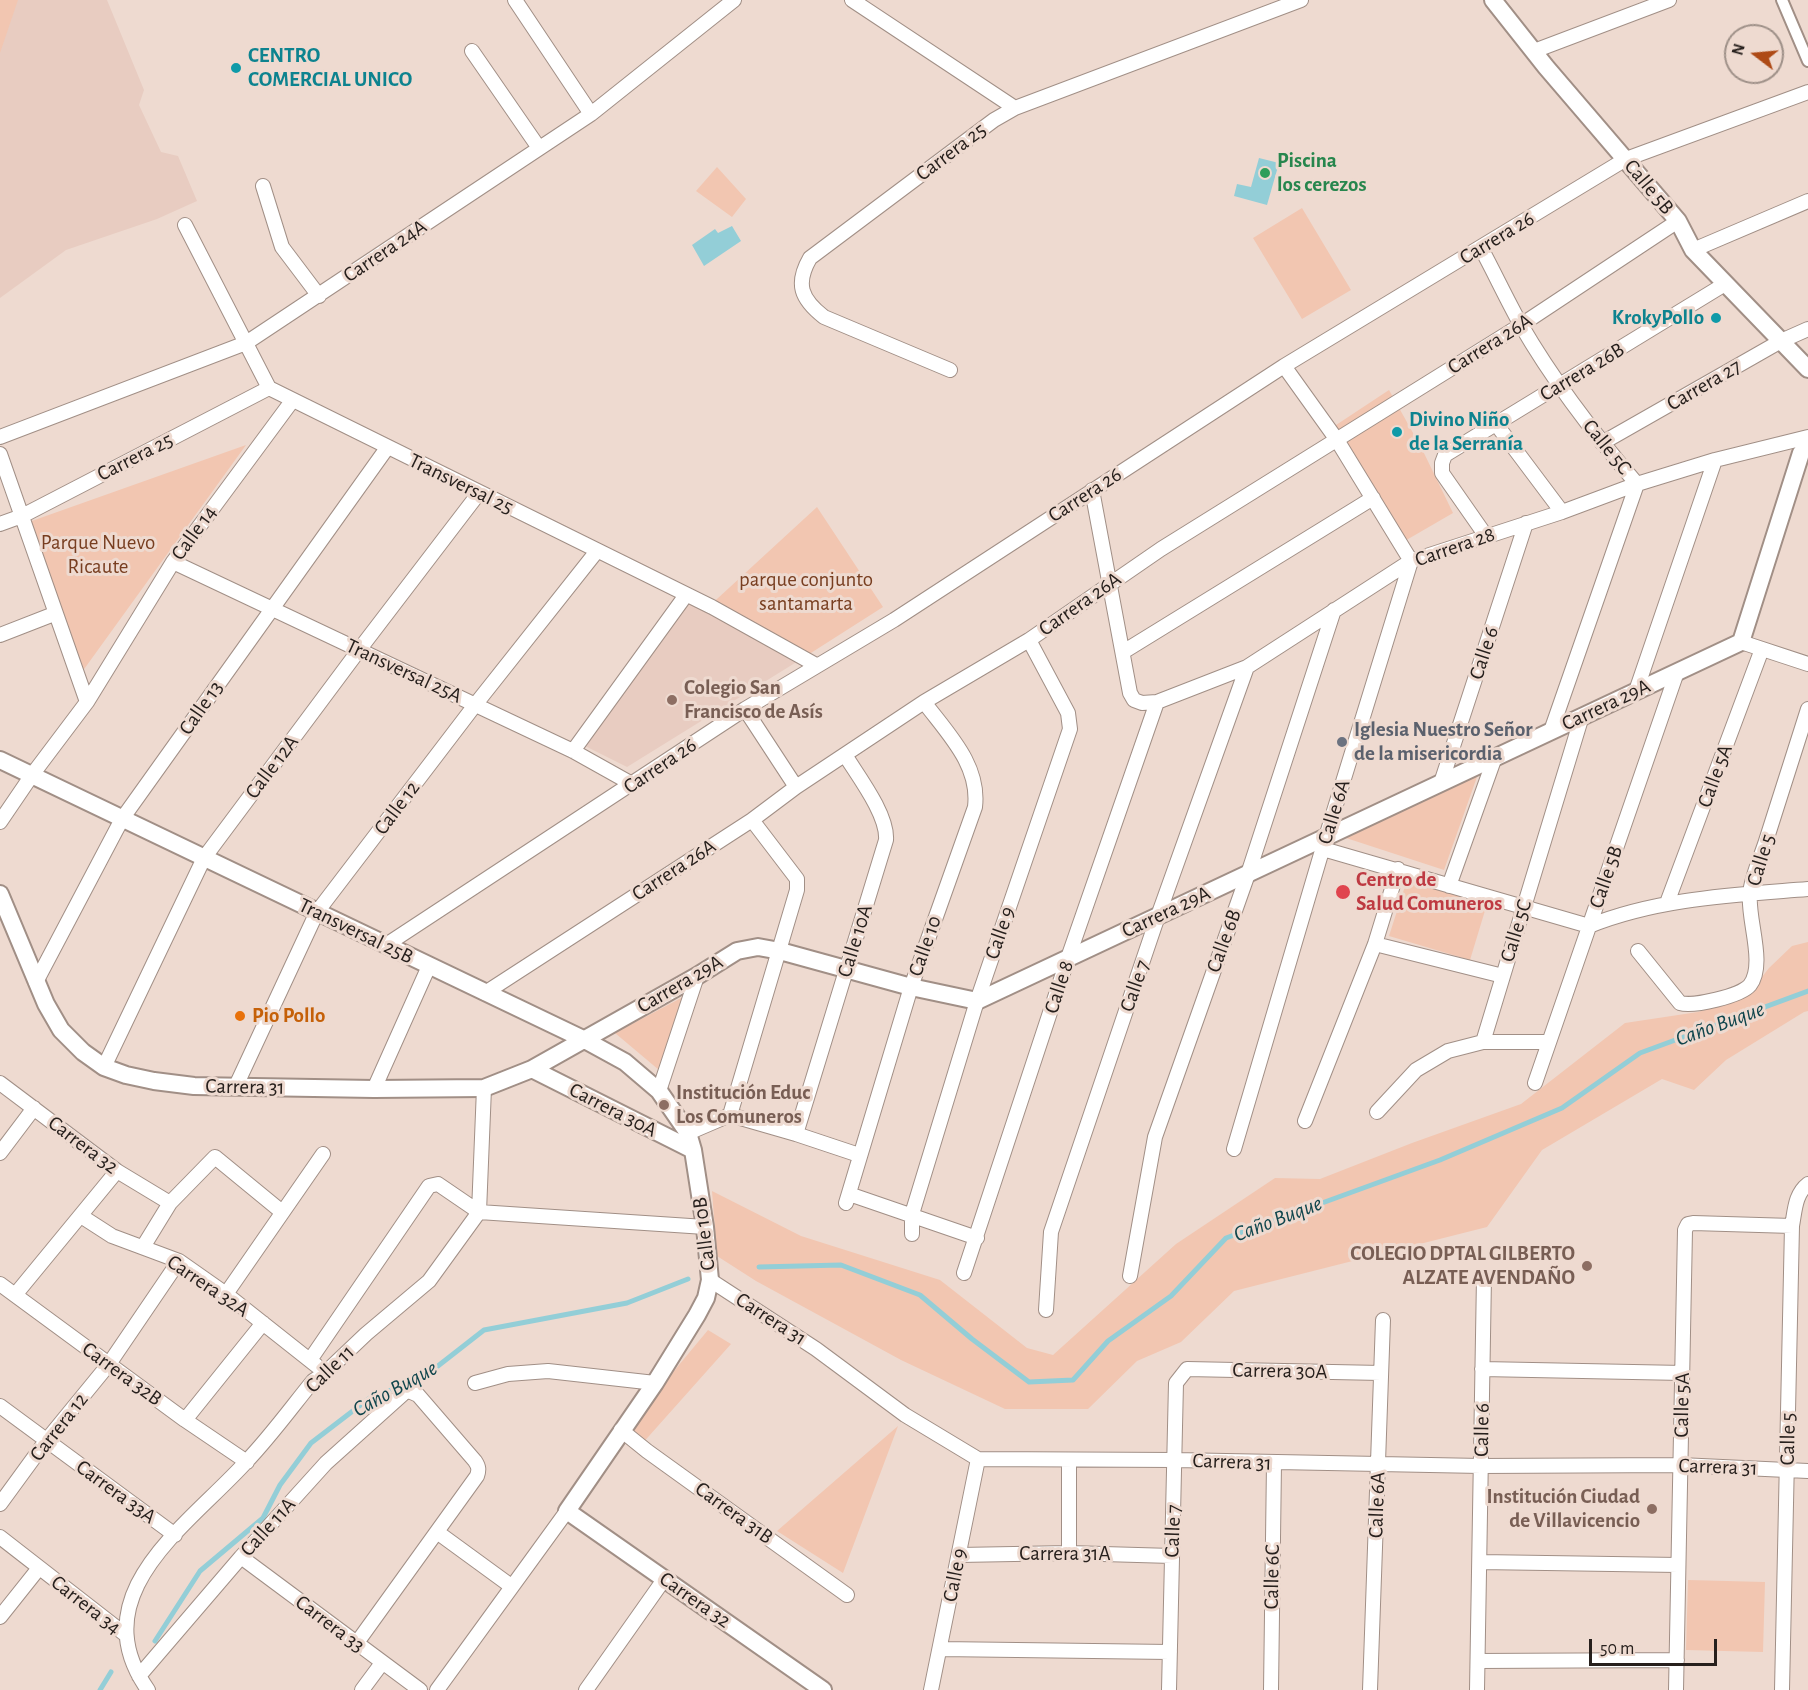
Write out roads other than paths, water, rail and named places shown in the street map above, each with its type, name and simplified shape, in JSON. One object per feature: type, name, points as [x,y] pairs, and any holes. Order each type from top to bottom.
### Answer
[{"type":"street","points":[[515,0],[591,114]]},
{"type":"street","name":"Carrera 24A","points":[[0,437],[246,343],[591,114],[734,0]]},
{"type":"street","points":[[852,0],[1015,108]]},
{"type":"street","name":"Carrera 25","points":[[950,370],[824,318],[809,306],[802,292],[802,273],[810,258],[838,239],[969,137],[1015,108],[1301,0]]},
{"type":"street","name":"Calle 5B","points":[[1493,0],[1678,221],[1693,250],[1808,369]]},
{"type":"street","points":[[1534,51],[1669,0]]},
{"type":"street","points":[[1782,0],[1808,61]]},
{"type":"street","points":[[472,51],[539,148]]},
{"type":"street","name":"Carrera 26","points":[[386,945],[745,709],[894,620],[1284,366],[1626,159],[1808,92]]},
{"type":"street","points":[[263,186],[282,247],[319,296]]},
{"type":"street","points":[[1693,250],[1808,201]]},
{"type":"street","name":"Carrera 26A","points":[[485,993],[752,820],[796,787],[924,702],[1029,640],[1161,549],[1521,325],[1678,221]]},
{"type":"street","points":[[185,225],[269,388]]},
{"type":"street","name":"Calle 5C","points":[[1481,248],[1521,325],[1560,386],[1602,443],[1637,484],[1551,731]]},
{"type":"street","name":"Carrera 26B","points":[[1486,536],[1442,473],[1445,455],[1725,284]]},
{"type":"street","name":"Carrera 27","points":[[1602,443],[1781,341],[1808,329]]},
{"type":"street","points":[[1284,366],[1337,440],[1411,561]]},
{"type":"street","name":"Carrera 25","points":[[0,524],[22,516],[269,388]]},
{"type":"street","name":"Transversal 25","points":[[269,388],[686,595],[816,665]]},
{"type":"street","name":"Calle 14","points":[[0,822],[87,702],[173,562],[292,401]]},
{"type":"street","points":[[1496,424],[1562,512]]},
{"type":"street","name":"Carrera 28","points":[[1157,702],[1247,667],[1411,561],[1527,524],[1637,484],[1715,460],[1808,437]]},
{"type":"street","points":[[1808,443],[1801,453],[1741,642],[1808,664]]},
{"type":"street","name":"Calle 13","points":[[36,982],[122,819],[387,448]]},
{"type":"street","points":[[0,454],[54,614],[87,702]]},
{"type":"street","points":[[1636,691],[1715,460]]},
{"type":"street","points":[[1092,490],[1130,693],[1134,700],[1142,703],[1157,702]]},
{"type":"street","name":"Calle 12A","points":[[104,1066],[204,858],[479,493]]},
{"type":"street","points":[[1123,652],[1373,498]]},
{"type":"street","name":"Calle 6","points":[[1441,783],[1527,524]]},
{"type":"street","name":"Calle 12","points":[[235,1088],[317,912],[475,705],[597,551]]},
{"type":"street","name":"Calle 6A","points":[[1234,1149],[1324,843],[1411,561]]},
{"type":"street","name":"Transversal 25A","points":[[173,562],[573,751],[632,784]]},
{"type":"street","points":[[573,751],[686,595]]},
{"type":"street","name":"Calle 6B","points":[[1130,1276],[1155,1137],[1248,874],[1334,610]]},
{"type":"street","points":[[0,635],[54,614]]},
{"type":"street","name":"Calle 9","points":[[912,1234],[912,1214],[977,1001],[1070,729],[1068,713],[1029,640]]},
{"type":"street","name":"Carrera 29A","points":[[582,1039],[697,976],[737,951],[758,947],[911,987],[977,1001],[1248,874],[1324,843],[1441,783],[1741,642]]},
{"type":"street","name":"Calle 5A","points":[[1667,903],[1762,649]]},
{"type":"street","name":"Calle 7","points":[[1046,1310],[1052,1232],[1158,916],[1247,667]]},
{"type":"street","name":"Calle 5B","points":[[1535,1083],[1677,672]]},
{"type":"street","name":"Calle 10","points":[[912,1214],[847,1199],[911,987],[975,807],[977,792],[974,776],[967,761],[924,702]]},
{"type":"street","name":"Calle 8","points":[[964,1273],[1068,958],[1157,702]]},
{"type":"street","points":[[745,709],[796,787]]},
{"type":"street","name":"Calle 5","points":[[1638,951],[1680,1003],[1688,1005],[1742,991],[1750,984],[1755,972],[1755,957],[1750,894],[1808,709]]},
{"type":"street","name":"Calle 5C","points":[[1482,1042],[1582,716]]},
{"type":"street","name":"Calle 10A","points":[[796,1134],[886,840],[882,817],[845,754]]},
{"type":"street","points":[[1449,886],[1495,758]]},
{"type":"street","name":"Transversal 25B","points":[[0,760],[582,1039],[625,1062],[659,1090],[688,1133]]},
{"type":"street","points":[[730,1115],[797,891],[797,879],[752,820]]},
{"type":"street","points":[[1324,843],[1449,886],[1589,926],[1606,919],[1667,903],[1808,889]]},
{"type":"street","points":[[1305,1121],[1375,944],[1398,869]]},
{"type":"street","name":"Carrera 31","points":[[0,894],[36,982],[61,1030],[83,1052],[104,1066],[126,1075],[194,1086],[235,1088],[484,1088],[532,1069],[582,1039]]},
{"type":"street","points":[[1375,944],[1503,976]]},
{"type":"street","points":[[374,1089],[429,966]]},
{"type":"street","points":[[659,1090],[697,976]]},
{"type":"street","points":[[1377,1112],[1416,1070],[1448,1052],[1482,1042],[1549,1042]]},
{"type":"street","name":"Carrera 30A","points":[[532,1069],[693,1150]]},
{"type":"street","name":"Carrera 32","points":[[0,1083],[117,1172],[170,1203]]},
{"type":"street","points":[[479,1212],[484,1088]]},
{"type":"street","points":[[0,1153],[34,1108]]},
{"type":"street","points":[[688,1133],[730,1115],[859,1155]]},
{"type":"street","name":"Calle 10B","points":[[437,1690],[567,1511],[655,1383],[706,1298],[710,1280],[705,1227],[693,1150],[688,1133]]},
{"type":"street","points":[[226,1294],[323,1154]]},
{"type":"street","points":[[142,1247],[170,1203],[215,1157],[282,1212]]},
{"type":"street","points":[[15,1295],[117,1172]]},
{"type":"street","points":[[310,1360],[429,1186],[438,1184],[479,1212],[705,1227]]},
{"type":"street","name":"Calle 5","points":[[1782,1690],[1792,1226],[1797,1198],[1805,1187]]},
{"type":"street","name":"Calle 11","points":[[126,1635],[130,1606],[139,1579],[154,1555],[247,1462],[314,1381],[429,1281],[479,1212]]},
{"type":"street","points":[[912,1214],[977,1238]]},
{"type":"street","name":"Carrera 32A","points":[[81,1216],[112,1236],[179,1261],[226,1294],[325,1373]]},
{"type":"street","name":"Calle 5A","points":[[1676,1690],[1685,1230],[1688,1224],[1792,1226]]},
{"type":"street","name":"Carrera 12","points":[[0,1504],[46,1441],[108,1364],[179,1261]]},
{"type":"street","name":"Calle 6","points":[[1476,1690],[1484,1277]]},
{"type":"street","name":"Carrera 31","points":[[710,1280],[816,1348],[905,1415],[978,1459],[1482,1466],[1680,1465],[1808,1471]]},
{"type":"street","name":"Carrera 32B","points":[[0,1284],[184,1420],[247,1462]]},
{"type":"street","name":"Calle 6A","points":[[1370,1690],[1383,1320]]},
{"type":"street","points":[[184,1420],[263,1323]]},
{"type":"street","name":"Carrera 30A","points":[[1181,1374],[1187,1369],[1381,1373]]},
{"type":"street","points":[[1482,1369],[1683,1373]]},
{"type":"street","points":[[475,1383],[508,1374],[548,1371],[655,1383]]},
{"type":"street","name":"Calle 7","points":[[1168,1690],[1176,1383],[1181,1374]]},
{"type":"street","name":"Calle 11A","points":[[139,1676],[241,1557],[326,1463],[409,1391],[418,1395],[478,1466],[477,1476],[437,1532]]},
{"type":"street","name":"Carrera 33A","points":[[0,1406],[175,1535]]},
{"type":"street","name":"Carrera 31B","points":[[621,1430],[646,1451],[847,1595]]},
{"type":"street","name":"Calle 9","points":[[931,1690],[978,1459]]},
{"type":"street","points":[[1069,1461],[1069,1553]]},
{"type":"street","name":"Calle 6C","points":[[1271,1690],[1274,1463]]},
{"type":"street","name":"Carrera 32","points":[[567,1511],[823,1690]]},
{"type":"street","points":[[356,1644],[437,1532],[511,1586]]},
{"type":"street","name":"Carrera 34","points":[[0,1537],[126,1635],[139,1676],[148,1690]]},
{"type":"street","name":"Carrera 31A","points":[[958,1555],[1069,1553],[1172,1556]]},
{"type":"street","name":"Carrera 33","points":[[241,1557],[420,1690]]},
{"type":"street","points":[[1480,1562],[1678,1565]]},
{"type":"street","points":[[0,1617],[39,1568]]},
{"type":"street","points":[[586,1690],[665,1578]]},
{"type":"street","points":[[940,1649],[1170,1652]]},
{"type":"street","points":[[1478,1661],[1677,1660]]},
{"type":"street","points":[[362,1690],[382,1663]]},
{"type":"water","name":"Piscina los cerezos","points":[[1259,158],[1279,163],[1267,205],[1234,196],[1237,184],[1251,187]]},
{"type":"water","points":[[732,226],[741,241],[704,266],[692,245],[715,229],[718,233]]},
{"type":"waterway","name":"Caño Buque","points":[[759,1267],[841,1265],[920,1295],[972,1339],[1029,1382],[1073,1380],[1108,1341],[1171,1296],[1226,1238],[1440,1160],[1562,1108],[1640,1053],[1808,991]]},
{"type":"waterway","name":"Caño Buque","points":[[155,1641],[200,1571],[263,1518],[280,1485],[311,1443],[371,1397],[420,1380],[484,1330],[627,1303],[688,1279]]},
{"type":"waterway","name":"Caño Buque","points":[[100,1690],[111,1672]]},
{"type":"place","name":"CENTRO COMERCIAL UNICO","points":[[236,68]]},
{"type":"place","name":"Piscina los cerezos","points":[[1265,173]]},
{"type":"place","name":"KrokyPollo","points":[[1716,318]]},
{"type":"place","name":"Divino Niño de la Serranía","points":[[1397,432]]},
{"type":"place","name":"Colegio San Francisco de Asís","points":[[672,700]]},
{"type":"place","name":"Iglesia Nuestro Señor de la misericordia","points":[[1342,742]]},
{"type":"place","name":"Centro de Salud Comuneros","points":[[1343,892]]},
{"type":"place","name":"Pio Pollo","points":[[240,1016]]},
{"type":"place","name":"Institución Educ Los Comuneros","points":[[664,1105]]},
{"type":"place","name":"COLEGIO DPTAL GILBERTO ALZATE AVENDAÑO","points":[[1587,1266]]},
{"type":"place","name":"Institución Ciudad de Villavicencio","points":[[1652,1509]]},
{"type":"park label","name":"Parque Nuevo Ricaute","points":[[98,555]]},
{"type":"park label","name":"parque conjunto santamarta","points":[[806,592]]}]
